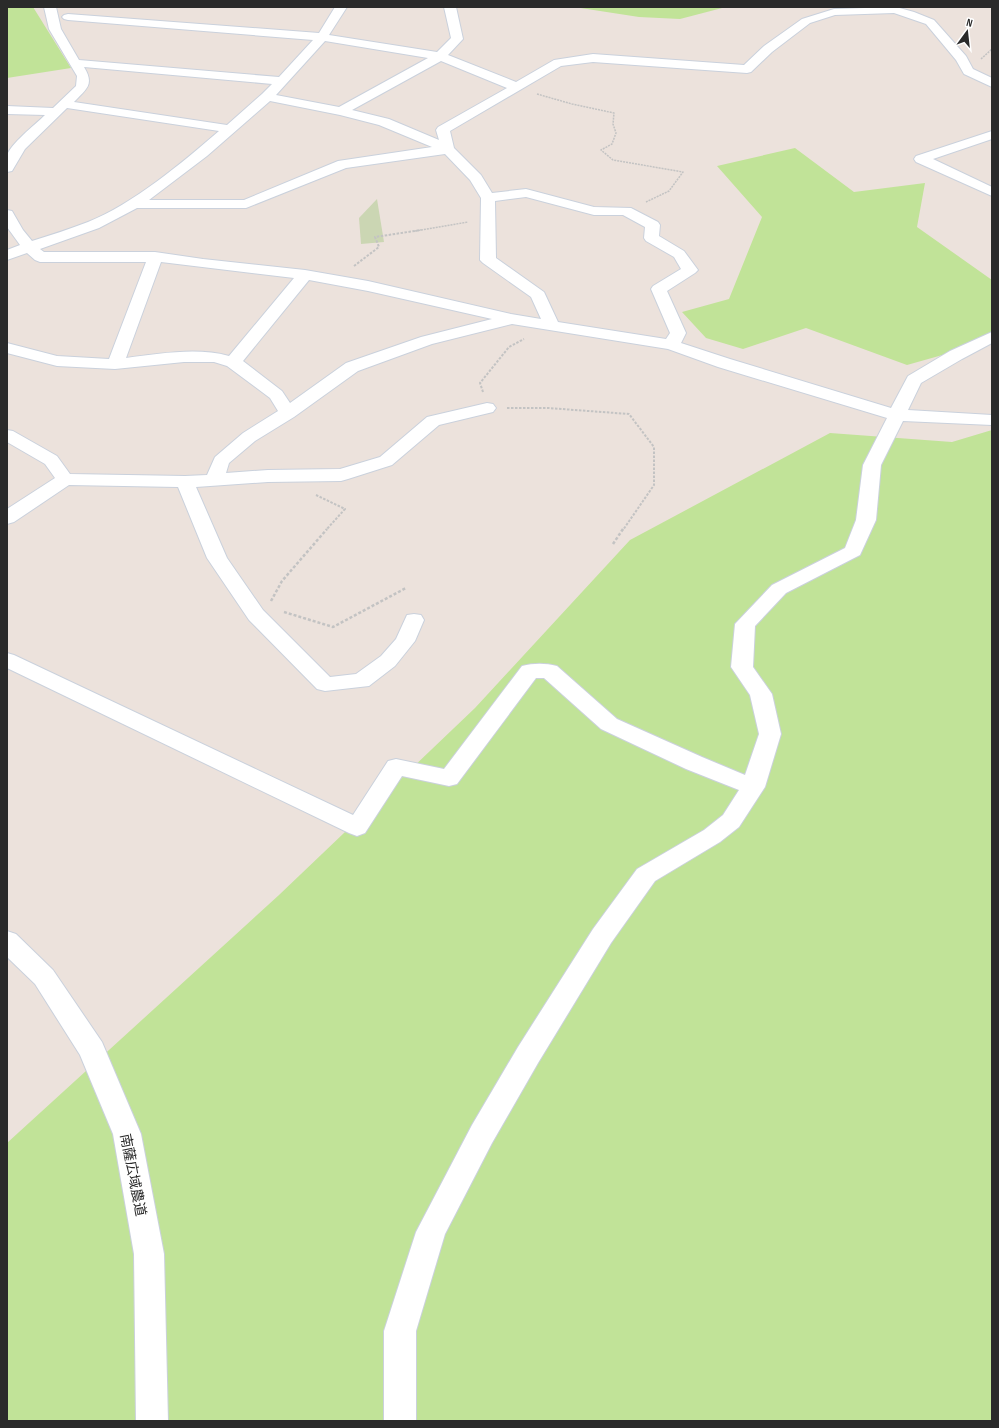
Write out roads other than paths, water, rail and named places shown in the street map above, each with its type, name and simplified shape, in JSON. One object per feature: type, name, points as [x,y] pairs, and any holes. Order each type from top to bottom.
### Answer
[{"type":"street","points":[[7,168],[19,147],[31,134],[82,87],[83,76],[55,29],[50,7]]},
{"type":"street","points":[[7,255],[94,225],[134,204],[202,153],[267,97],[322,37],[341,7]]},
{"type":"street","points":[[341,111],[440,56],[457,39],[450,7]]},
{"type":"street","points":[[448,149],[443,130],[558,62],[593,58],[747,69],[768,48],[806,21],[834,12],[894,10],[910,14],[930,22],[962,59],[968,71],[992,82]]},
{"type":"street","points":[[55,29],[69,12],[322,37],[440,56],[516,87]]},
{"type":"street","points":[[76,63],[283,81]]},
{"type":"street","points":[[267,97],[341,111],[384,122],[448,149],[476,178],[488,198],[488,260],[538,295],[552,326]]},
{"type":"street","points":[[7,110],[60,108],[230,130]]},
{"type":"street","points":[[992,135],[921,159],[992,192]]},
{"type":"street","points":[[134,204],[246,204],[343,164],[448,149]]},
{"type":"street","points":[[488,198],[526,193],[594,211],[626,211],[652,225],[651,238],[679,254],[690,270],[658,288],[678,333],[671,345]]},
{"type":"street","points":[[7,214],[12,226],[29,248],[40,257],[155,257],[203,264],[305,275],[511,319],[671,345],[724,363],[896,415],[992,420]]},
{"type":"street","points":[[115,364],[155,257]]},
{"type":"street","points":[[233,362],[305,275]]},
{"type":"street","points":[[215,479],[221,461],[249,437],[288,413],[352,366],[426,340],[511,319]]},
{"type":"street","points":[[400,1421],[400,1332],[432,1232],[482,1134],[528,1055],[602,936],[646,875],[712,836],[731,821],[753,787],[770,734],[761,694],[742,666],[745,624],[779,589],[853,551],[866,520],[872,465],[914,380],[956,355],[992,337]]},
{"type":"street","points":[[7,348],[57,361],[115,364],[184,357],[215,357],[233,362],[276,395],[288,413]]},
{"type":"street","points":[[7,518],[65,480],[185,482],[215,479],[341,474],[386,461],[433,421],[487,408]]},
{"type":"street","points":[[7,435],[51,460],[65,480]]},
{"type":"street","points":[[185,482],[217,558],[256,615],[326,684],[361,681],[388,661],[405,641],[414,620]]},
{"type":"street","points":[[7,660],[357,827],[396,767],[449,778],[530,671],[550,671],[609,724],[694,763],[753,787]]},
{"type":"street","name":"南薩広域農道","points":[[7,941],[44,977],[92,1050],[127,1134],[149,1254],[152,1421]]}]
